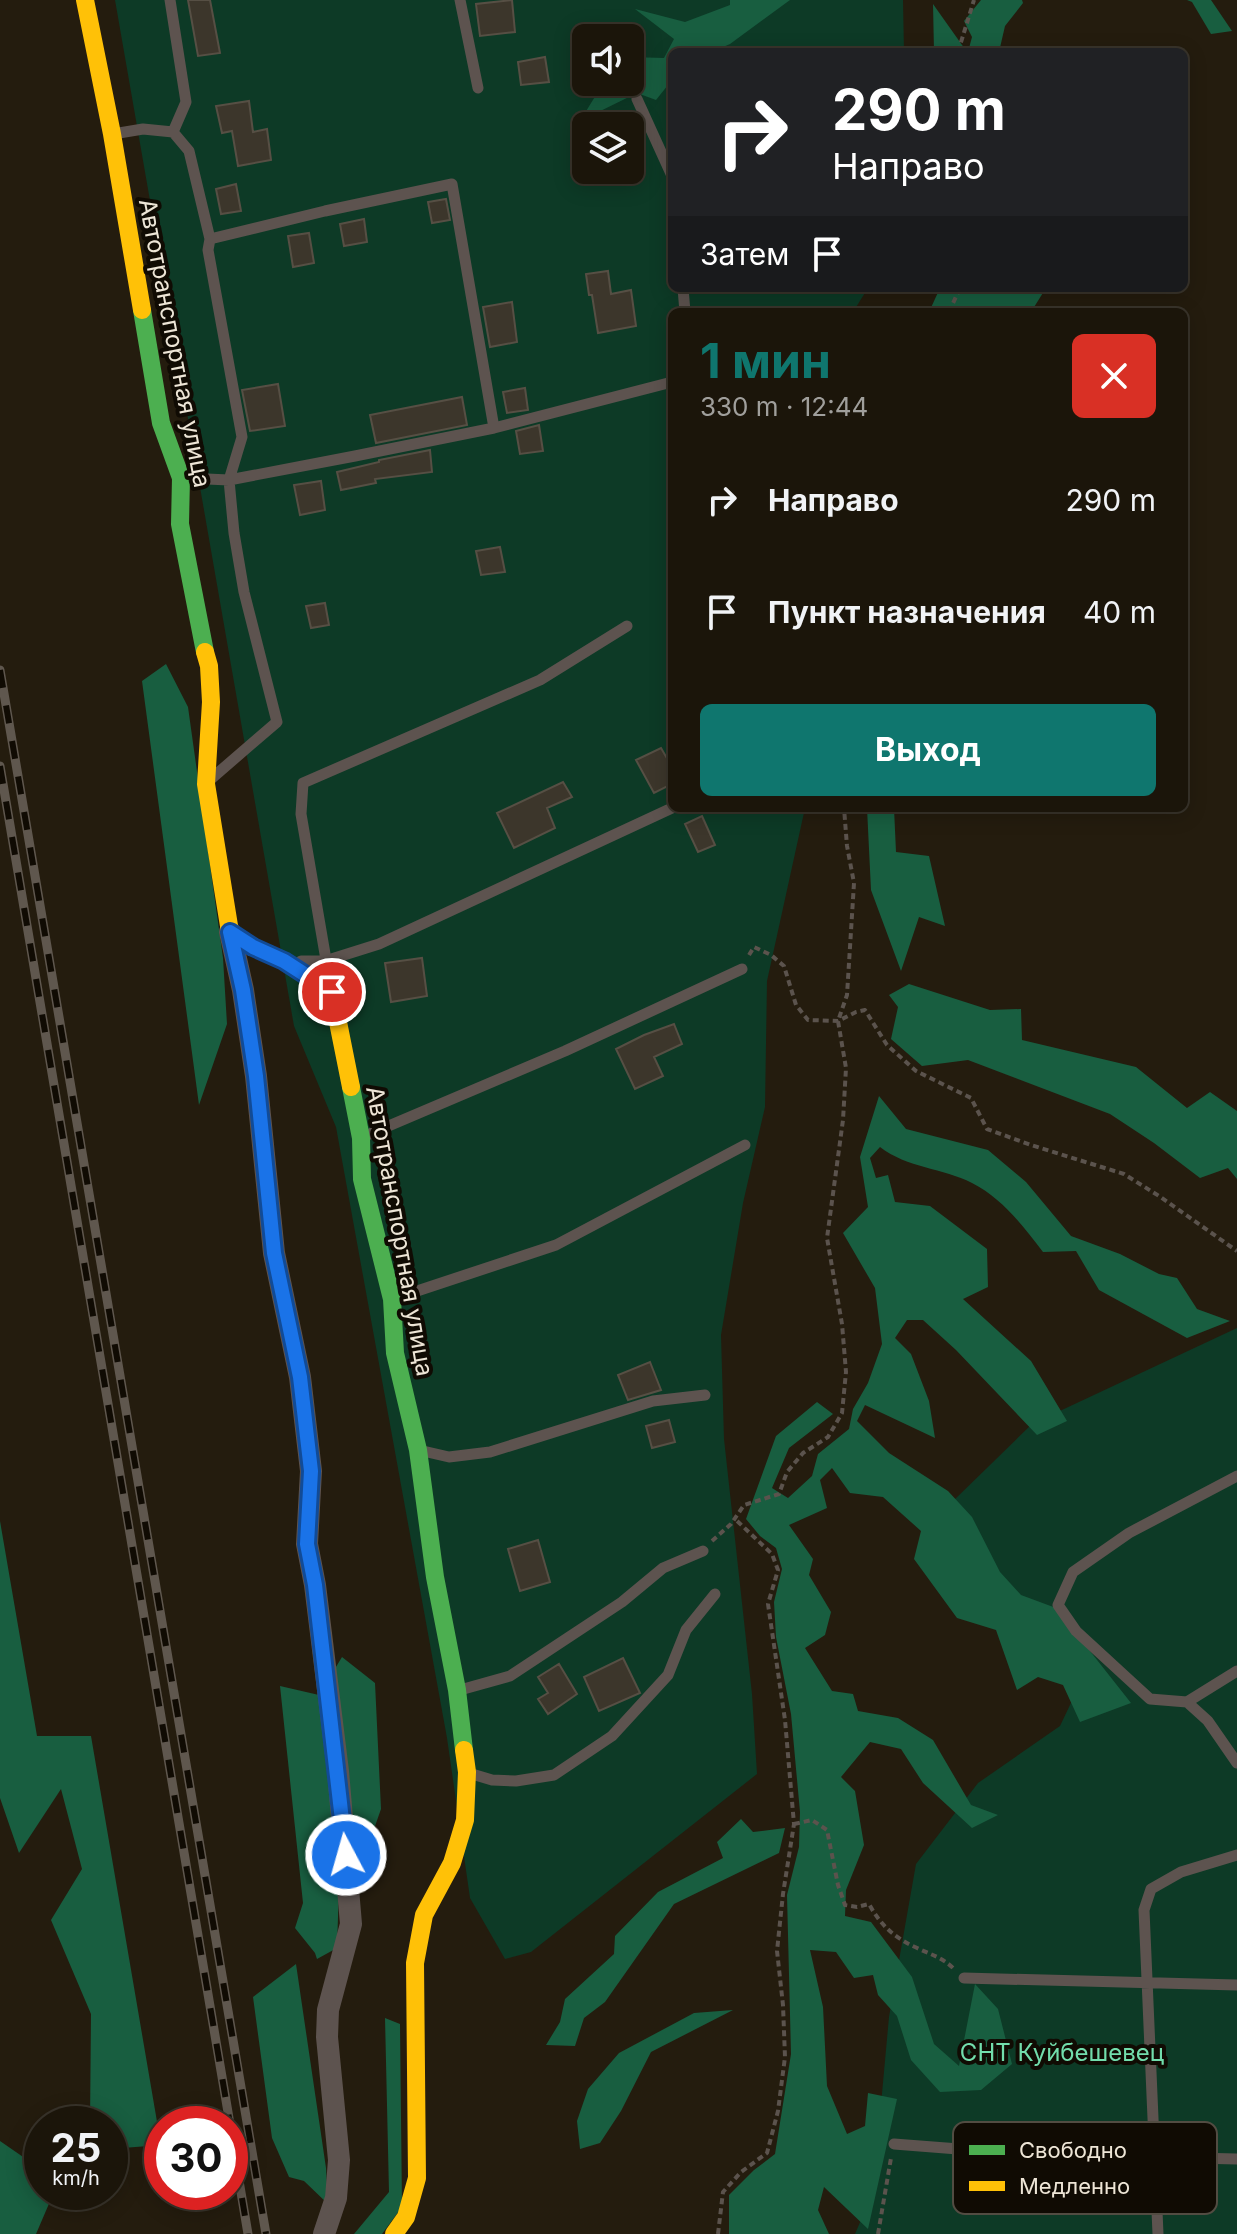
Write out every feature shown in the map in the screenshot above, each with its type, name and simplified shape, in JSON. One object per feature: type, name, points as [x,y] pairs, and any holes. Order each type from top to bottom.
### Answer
[{"type":"street","name":"Автотранспортная улица","points":[[85,0],[112,134],[161,423],[181,478],[180,524],[209,666],[211,702],[206,784],[230,932]]},
{"type":"street","points":[[230,932],[332,992]]},
{"type":"street","points":[[230,932],[243,990],[256,1076],[274,1253],[300,1377],[311,1471],[307,1544],[315,1585],[351,1924],[328,2010],[327,2037],[339,2160],[336,2198],[324,2234]]},
{"type":"street","name":"Автотранспортная улица","points":[[332,992],[361,1138],[362,1179],[392,1299],[395,1353],[418,1450],[435,1577],[457,1690],[467,1772],[465,1820],[452,1863],[424,1915],[415,1963],[417,2178],[406,2217],[394,2234]]},
{"type":"lane","points":[[170,0],[186,102],[173,132]]},
{"type":"lane","points":[[460,0],[478,88]]},
{"type":"lane","points":[[637,99],[668,167]]},
{"type":"lane","points":[[112,134],[143,129],[173,132],[189,151],[210,239],[208,250],[242,437],[229,480],[234,533],[244,592],[277,722],[206,784]]},
{"type":"lane","points":[[210,239],[452,184],[494,428]]},
{"type":"lane","points":[[181,478],[229,480],[494,428],[668,383]]},
{"type":"lane","points":[[332,992],[301,814],[303,783],[540,680],[627,626]]},
{"type":"lane","points":[[284,961],[325,961],[379,944],[668,810]]},
{"type":"lane","points":[[361,1138],[565,1051],[742,969]]},
{"type":"lane","points":[[392,1299],[556,1245],[745,1145]]},
{"type":"lane","points":[[418,1450],[449,1457],[490,1452],[653,1401],[705,1395]]},
{"type":"lane","points":[[1237,1476],[1129,1533],[1073,1572],[1058,1605],[1076,1631],[1150,1699],[1187,1702],[1237,1671]]},
{"type":"lane","points":[[457,1690],[510,1676],[622,1602],[663,1568],[703,1551]]},
{"type":"lane","points":[[467,1772],[492,1780],[516,1781],[554,1775],[612,1736],[668,1675],[686,1630],[715,1594]]},
{"type":"lane","points":[[1187,1702],[1208,1721],[1237,1763]]},
{"type":"lane","points":[[1153,2122],[1144,1910],[1151,1889],[1181,1872],[1237,1855]]},
{"type":"lane","points":[[964,1978],[1237,1985]]},
{"type":"lane","points":[[894,2144],[953,2149]]},
{"type":"lane","points":[[1217,2158],[1237,2159]]},
{"type":"lane","points":[[1157,2214],[1158,2234]]},
{"type":"path","points":[[959,48],[974,0]]},
{"type":"path","points":[[703,1551],[735,1519],[744,1505],[779,1494],[787,1472],[803,1453],[828,1437],[842,1413],[846,1372],[842,1324],[827,1238],[843,1120],[846,1068],[838,1021],[847,995],[854,883],[844,812]]},
{"type":"path","points":[[742,969],[754,947],[771,955],[784,966],[796,1005],[808,1020],[838,1021],[865,1010],[887,1045],[916,1071],[971,1098],[987,1129],[1124,1174],[1237,1251]]},
{"type":"path","points":[[718,2234],[723,2192],[741,2172],[767,2153],[778,2111],[785,2057],[777,1951],[794,1824],[785,1720],[768,1604],[778,1570],[772,1554],[735,1519]]},
{"type":"path","points":[[794,1824],[812,1820],[827,1830],[845,1905],[857,1907],[869,1904],[880,1924],[911,1945],[945,1960],[964,1978]]},
{"type":"path","points":[[878,2234],[894,2144]]},
{"type":"green space","points":[[115,0],[903,0],[904,48],[668,48],[668,292],[866,292],[856,308],[668,308],[668,812],[804,812],[767,981],[765,1107],[743,1203],[721,1335],[724,1439],[752,1694],[757,1774],[531,1952],[505,1959],[470,1898],[447,1738],[336,1127],[294,1026]]},
{"type":"green space","points":[[730,0],[790,0],[721,48],[669,48],[674,39],[635,9],[685,22],[730,5]]},
{"type":"green space","points":[[981,0],[1022,0],[1023,3],[1005,26],[1000,48],[969,48],[972,37],[964,21]]},
{"type":"green space","points":[[1187,0],[1211,0],[1232,31],[1211,34],[1192,2]]},
{"type":"green space","points":[[933,4],[964,48],[934,48]]},
{"type":"green space","points":[[668,50],[668,85],[656,100],[644,96],[644,57],[664,58]]},
{"type":"green space","points":[[595,96],[631,96],[598,112],[586,112]]},
{"type":"green space","points":[[938,292],[1044,292],[1034,308],[931,308]]},
{"type":"green space","points":[[166,664],[188,707],[223,958],[227,1024],[199,1105],[142,681]]},
{"type":"green space","points":[[867,812],[894,812],[896,852],[929,856],[945,926],[919,917],[901,971],[871,890]]},
{"type":"green space","points":[[909,984],[990,1010],[1021,1009],[1022,1040],[1136,1067],[1187,1108],[1210,1092],[1237,1111],[1237,1179],[1228,1168],[1200,1178],[1110,1114],[968,1060],[922,1066],[891,1039],[898,1007],[889,995]]},
{"type":"green space","points":[[879,1096],[906,1129],[988,1150],[1026,1182],[1071,1236],[1120,1254],[1159,1274],[1177,1278],[1197,1309],[1230,1321],[1187,1338],[1099,1290],[1076,1251],[1043,1252],[1003,1205],[983,1189],[949,1174],[913,1164],[880,1147],[870,1158],[876,1178],[888,1175],[895,1202],[930,1206],[987,1249],[988,1287],[963,1299],[1031,1361],[1067,1421],[1037,1435],[923,1320],[907,1320],[895,1338],[911,1354],[929,1401],[935,1438],[865,1405],[857,1421],[889,1453],[948,1491],[972,1517],[1000,1572],[1021,1595],[1056,1608],[1131,1703],[1080,1722],[1063,1685],[1038,1677],[1017,1690],[996,1630],[957,1618],[914,1559],[921,1531],[883,1497],[850,1493],[832,1468],[820,1480],[827,1508],[789,1525],[813,1559],[809,1575],[831,1612],[825,1635],[805,1648],[832,1691],[853,1694],[858,1711],[898,1718],[933,1740],[971,1805],[998,1815],[972,1828],[923,1783],[901,1749],[870,1742],[841,1777],[855,1791],[864,1845],[846,1890],[845,1916],[871,1922],[912,1977],[934,2044],[959,2066],[975,1984],[998,2009],[1012,2064],[981,2090],[940,2092],[911,2060],[897,2016],[878,1995],[873,1975],[854,1978],[836,1952],[810,1950],[823,2007],[827,2086],[847,2134],[865,2126],[868,2093],[897,2099],[868,2229],[824,2187],[818,2210],[829,2234],[729,2234],[729,2195],[775,2154],[791,2054],[787,1895],[799,1847],[800,1812],[791,1714],[776,1637],[774,1602],[782,1569],[776,1548],[760,1536],[746,1519],[776,1436],[817,1402],[833,1414],[789,1448],[772,1488],[788,1498],[812,1476],[818,1454],[849,1429],[853,1409],[868,1383],[882,1344],[875,1288],[843,1233],[868,1207],[860,1157]]},
{"type":"green space","name":"СНТ Куйбешевец","points":[[1237,1328],[1237,2234],[855,2234],[873,2192],[889,2017],[916,1864],[978,1783],[1060,1726],[1079,1686],[951,1503],[1032,1424]]},
{"type":"green space","points":[[0,1521],[37,1736],[91,1736],[154,2106],[144,2106],[144,2146],[128,2148],[128,2106],[90,2106],[91,2014],[51,1920],[82,1869],[61,1789],[19,1853],[0,1798]]},
{"type":"green space","points":[[342,1657],[375,1683],[381,1809],[359,1872],[339,1886],[337,1948],[317,1959],[295,1928],[303,1903],[280,1686],[319,1695]]},
{"type":"green space","points":[[741,1819],[753,1832],[785,1828],[779,1853],[674,1904],[605,2002],[584,2018],[575,2046],[546,2045],[560,2022],[565,1999],[614,1954],[615,1936],[658,1892],[723,1858],[717,1842]]},
{"type":"green space","points":[[296,1964],[326,2168],[328,2204],[304,2181],[289,2177],[272,2138],[253,1997]]},
{"type":"green space","points":[[733,2010],[651,2052],[621,2111],[600,2143],[580,2149],[577,2121],[588,2089],[619,2053],[694,2013]]},
{"type":"green space","points":[[385,2018],[400,2024],[402,2207],[382,2234],[354,2234],[389,2192]]},
{"type":"green space","points":[[0,2141],[24,2158],[24,2210],[46,2210],[36,2234],[0,2234]]},
{"type":"building","points":[[188,0],[210,0],[220,53],[198,56]]},
{"type":"building","points":[[512,0],[515,32],[480,36],[476,4]]},
{"type":"building","points":[[545,57],[549,82],[521,85],[518,62]]},
{"type":"building","points":[[249,101],[253,132],[267,129],[271,160],[238,166],[232,131],[222,133],[216,106]]},
{"type":"building","points":[[236,184],[241,211],[221,214],[216,189]]},
{"type":"building","points":[[446,199],[450,220],[432,223],[428,202]]},
{"type":"building","points":[[364,219],[367,242],[344,246],[340,224]]},
{"type":"building","points":[[309,233],[314,263],[293,267],[288,236]]},
{"type":"building","points":[[608,271],[611,294],[631,290],[636,326],[598,333],[586,274]]},
{"type":"building","points":[[512,302],[517,342],[490,347],[483,307]]},
{"type":"building","points":[[278,384],[285,426],[250,431],[242,390]]},
{"type":"building","points":[[525,388],[528,410],[507,413],[503,392]]},
{"type":"building","points":[[462,397],[467,425],[376,443],[370,415]]},
{"type":"building","points":[[539,425],[543,451],[520,454],[516,431]]},
{"type":"building","points":[[430,450],[432,472],[375,479],[376,483],[341,490],[337,472]]},
{"type":"building","points":[[321,481],[325,510],[300,515],[294,485]]},
{"type":"building","points":[[500,547],[505,572],[481,575],[476,551]]},
{"type":"building","points":[[325,603],[329,625],[311,628],[306,606]]},
{"type":"building","points":[[661,748],[668,760],[668,786],[654,793],[636,760]]},
{"type":"building","points":[[563,782],[572,797],[547,808],[555,828],[514,848],[497,813]]},
{"type":"building","points":[[702,816],[715,845],[698,852],[685,824]]},
{"type":"building","points":[[422,958],[427,996],[391,1002],[385,963]]},
{"type":"building","points":[[674,1024],[682,1044],[654,1057],[663,1076],[635,1089],[616,1049]]},
{"type":"building","points":[[650,1362],[661,1390],[628,1400],[618,1375]]},
{"type":"building","points":[[669,1420],[675,1442],[652,1448],[646,1426]]},
{"type":"building","points":[[538,1540],[550,1582],[520,1591],[508,1549]]},
{"type":"building","points":[[623,1658],[640,1693],[599,1711],[584,1677]]},
{"type":"building","points":[[559,1664],[577,1694],[548,1714],[538,1699],[548,1693],[538,1677]]},
{"type":"railway","points":[[0,670],[266,2234]]},
{"type":"railway","points":[[0,766],[227,2106]]},
{"type":"railway","points":[[244,2210],[248,2234]]},
{"type":"traffic: fast","points":[[142,310],[161,423],[181,478],[180,524],[205,652]]},
{"type":"traffic: fast","points":[[351,1087],[361,1138],[362,1179],[392,1299],[395,1353],[418,1450],[435,1577],[457,1690],[464,1750]]},
{"type":"traffic: slow","points":[[85,0],[142,310]]},
{"type":"traffic: slow","points":[[205,652],[211,702],[206,784],[230,932],[332,992],[351,1087]]},
{"type":"traffic: slow","points":[[394,2234],[406,2217],[417,2178],[415,1963],[424,1915],[452,1863],[465,1820],[467,1772],[464,1750]]},
{"type":"route","points":[[332,992],[230,932],[243,990],[256,1076],[274,1253],[300,1377],[311,1471],[307,1544],[315,1585],[346,1855]]}]
